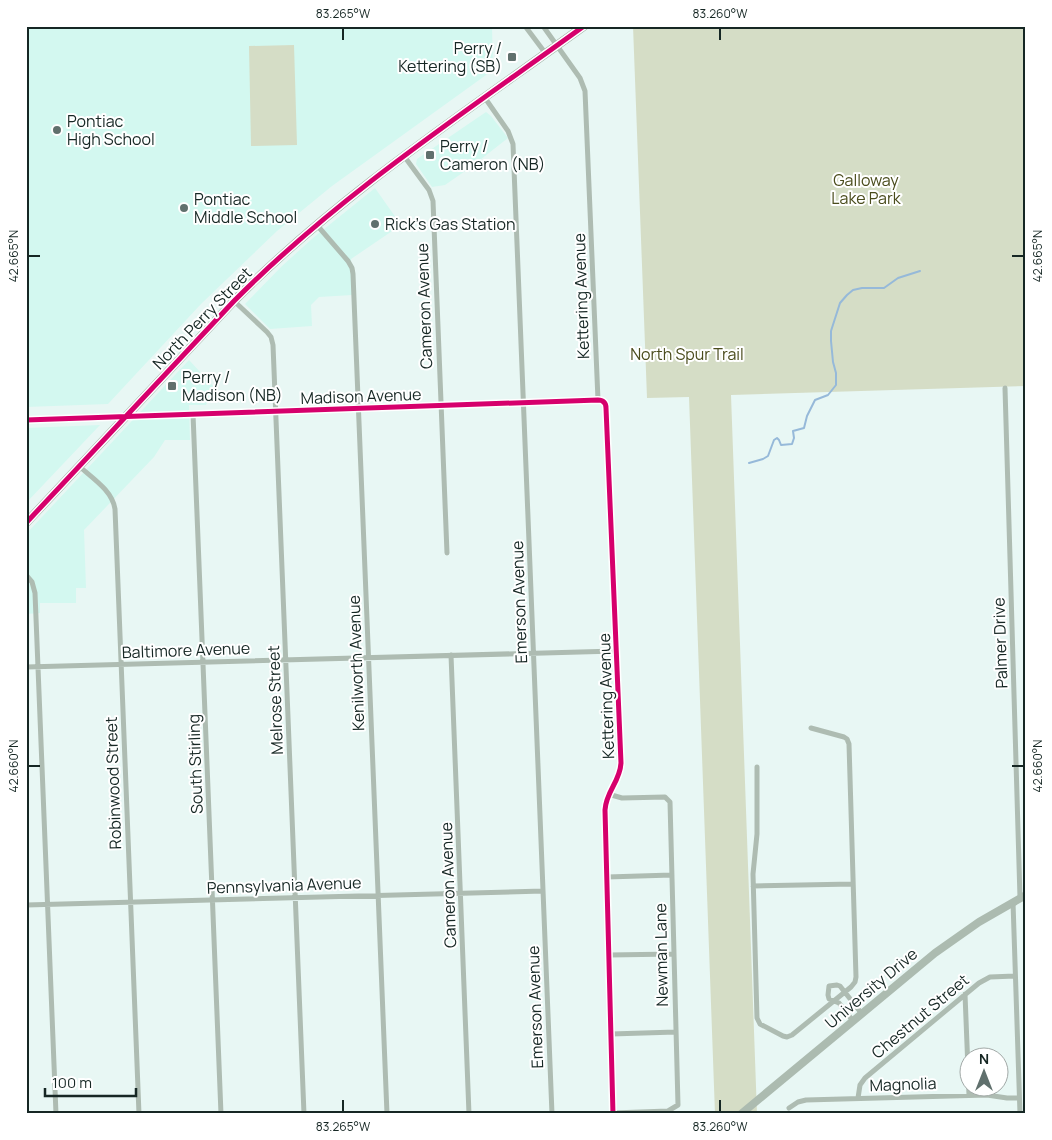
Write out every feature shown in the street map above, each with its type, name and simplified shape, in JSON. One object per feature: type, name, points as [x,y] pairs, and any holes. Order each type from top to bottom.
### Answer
[{"type":"main road","name":"North Perry Street","points":[[26,522],[234,301],[316,224],[404,156],[584,26]]},
{"type":"main road","name":"University Drive","points":[[743,1112],[947,944],[979,922],[1019,899]]},
{"type":"street","points":[[525,26],[546,54]]},
{"type":"street","name":"Kettering Avenue","points":[[543,26],[581,80],[585,93],[598,400],[604,402],[606,408],[621,767],[618,778],[608,794],[605,810],[613,1113]]},
{"type":"street","name":"Emerson Avenue","points":[[485,98],[507,129],[512,142],[552,1114]]},
{"type":"street","name":"Cameron Avenue","points":[[404,156],[429,190],[432,199],[447,553]]},
{"type":"street","name":"Kenilworth Avenue","points":[[316,224],[348,261],[352,270],[387,1114]]},
{"type":"street","name":"Melrose Street","points":[[234,301],[265,329],[272,340],[273,348],[304,1114]]},
{"type":"street","name":"Palmer Drive","points":[[1005,388],[1019,899],[1015,976],[1020,1114]]},
{"type":"street","name":"Madison Avenue","points":[[26,420],[598,400]]},
{"type":"street","name":"South Stirling","points":[[194,414],[221,1114]]},
{"type":"street","name":"Robinwood Street","points":[[79,466],[107,492],[113,499],[114,505],[138,1114]]},
{"type":"street","points":[[26,575],[32,582],[35,590],[56,1114]]},
{"type":"street","name":"Baltimore Avenue","points":[[26,667],[616,651]]},
{"type":"street","name":"Cameron Avenue","points":[[451,655],[469,1114]]},
{"type":"street","points":[[757,767],[757,834],[754,863],[756,1016],[758,1022],[788,1037],[852,986],[856,977],[848,741],[844,737],[810,728]]},
{"type":"street","name":"Newman Lane","points":[[608,794],[622,798],[664,797],[670,803],[678,1105],[668,1111],[613,1113]]},
{"type":"street","points":[[607,876],[672,875]]},
{"type":"street","points":[[754,886],[853,884]]},
{"type":"street","name":"Pennsylvania Avenue","points":[[26,905],[543,891]]},
{"type":"street","points":[[609,955],[674,954]]},
{"type":"street","name":"Chestnut Street","points":[[858,1098],[859,1088],[865,1078],[965,994],[988,978],[1015,976]]},
{"type":"street","points":[[853,1021],[839,1003],[828,997],[829,986],[838,985],[862,1014]]},
{"type":"street","points":[[965,994],[967,1048]]},
{"type":"street","points":[[611,1034],[676,1032]]},
{"type":"street","name":"Magnolia","points":[[789,1108],[804,1100],[960,1095]]},
{"type":"street","name":"Magnolia","points":[[1010,1098],[1019,1098]]},
{"type":"shaded area","name":"Pontiac Middle School","points":[[26,26],[492,26],[493,70],[332,186],[277,231],[201,304],[108,404],[26,407]]},
{"type":"shaded area","points":[[486,112],[508,138],[445,185],[432,187],[416,164],[417,159]]},
{"type":"shaded area","points":[[375,188],[401,225],[351,259],[352,295],[319,297],[311,305],[312,326],[270,329],[245,304],[313,238]]},
{"type":"shaded area","points":[[189,360],[215,388],[206,405],[189,405],[190,440],[165,440],[154,457],[84,530],[86,588],[76,588],[76,603],[40,603],[40,613],[26,614],[26,534]]},
{"type":"shaded area","points":[[100,425],[26,503],[26,428]]},
{"type":"green space","name":"Galloway Lake Park","points":[[633,26],[1023,26],[1026,31],[1026,386],[731,395],[757,1114],[715,1114],[689,397],[647,398]]},
{"type":"green space","points":[[294,45],[297,145],[251,146],[249,46]]},
{"type":"waterway","points":[[749,463],[768,456],[774,440],[777,438],[781,445],[792,444],[794,438],[793,431],[804,428],[807,416],[815,400],[828,395],[836,385],[831,331],[840,303],[847,295],[853,290],[862,288],[884,288],[898,278],[920,271]]},
{"type":"cycle path","points":[[26,523],[234,301],[274,262],[359,190],[403,156],[584,26]]},
{"type":"cycle path","points":[[26,420],[598,400],[604,402],[606,408],[621,763],[605,810],[613,1114]]},
{"type":"place","name":"Perry / Kettering (SB)","points":[[512,57]]},
{"type":"place","name":"Pontiac High School","points":[[57,130]]},
{"type":"place","name":"Perry / Cameron (NB)","points":[[430,155]]},
{"type":"place","name":"Pontiac Middle School","points":[[184,208]]},
{"type":"place","name":"Rick's Gas Station","points":[[375,224]]},
{"type":"place","name":"Perry / Madison (NB)","points":[[172,386]]},
{"type":"park label","name":"North Spur Trail","points":[[687,354]]}]
